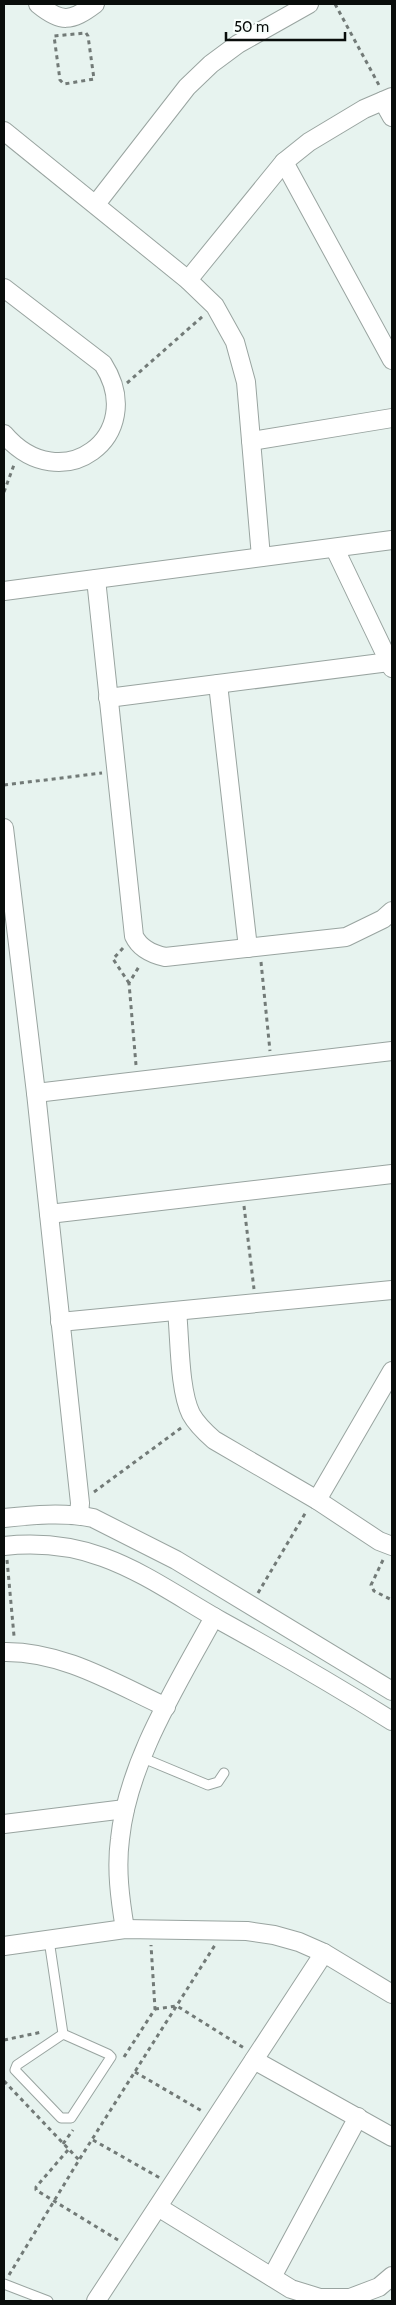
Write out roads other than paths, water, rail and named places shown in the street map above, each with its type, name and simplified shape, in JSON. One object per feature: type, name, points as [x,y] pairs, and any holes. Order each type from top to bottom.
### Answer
[{"type":"street","points":[[38,4],[51,15],[63,18],[75,17],[95,4]]},
{"type":"street","points":[[96,204],[188,87],[211,64],[238,44],[309,4]]},
{"type":"street","points":[[188,280],[284,162],[309,142],[364,109],[387,99],[392,117]]},
{"type":"street","points":[[4,134],[96,204],[188,280],[215,306],[235,342],[246,382],[261,556]]},
{"type":"street","points":[[284,162],[392,360]]},
{"type":"street","points":[[4,288],[103,364],[112,378],[116,393],[116,413],[109,433],[96,448],[78,459],[58,463],[38,460],[20,450],[4,434]]},
{"type":"street","points":[[251,441],[392,418]]},
{"type":"street","points":[[4,591],[392,540]]},
{"type":"street","points":[[108,698],[391,665],[335,549]]},
{"type":"street","points":[[96,579],[134,936],[142,947],[153,954],[165,957],[346,937],[383,919],[392,911]]},
{"type":"street","points":[[218,684],[254,948]]},
{"type":"street","points":[[4,828],[36,1093],[79,1509]]},
{"type":"street","points":[[36,1093],[392,1051]]},
{"type":"street","points":[[48,1214],[392,1174]]},
{"type":"street","points":[[60,1322],[392,1290]]},
{"type":"street","points":[[177,1311],[185,1398],[201,1429],[214,1440],[316,1499],[391,1546]]},
{"type":"street","points":[[316,1499],[392,1372]]},
{"type":"street","points":[[4,1518],[79,1509],[176,1560],[392,1691]]},
{"type":"street","points":[[5,1546],[31,1543],[55,1545],[101,1555],[144,1574],[214,1617],[326,1679],[392,1721]]},
{"type":"street","points":[[125,1929],[118,1869],[124,1809],[143,1758],[166,1707],[214,1617]]},
{"type":"street","points":[[326,1679],[328,1651]]},
{"type":"street","points":[[10,1652],[48,1656],[77,1666],[166,1707]]},
{"type":"street","points":[[4,1824],[124,1809]]},
{"type":"street","points":[[4,1946],[125,1929],[224,1930],[274,1935],[299,1942],[324,1953],[392,1994]]},
{"type":"street","points":[[96,2301],[324,1953]]},
{"type":"street","points":[[255,2058],[392,2137]]},
{"type":"street","points":[[272,2277],[358,2117]]},
{"type":"street","points":[[158,2208],[291,2289],[320,2298],[350,2298],[378,2287],[392,2276]]},
{"type":"lane","points":[[143,1758],[208,1785],[218,1782],[224,1773]]},
{"type":"lane","points":[[49,1940],[63,2031]]},
{"type":"lane","points":[[63,2031],[108,2054],[111,2058],[111,2061],[69,2119],[61,2118],[15,2070],[17,2066],[63,2031]]},
{"type":"lane","points":[[4,2284],[48,2301]]}]
